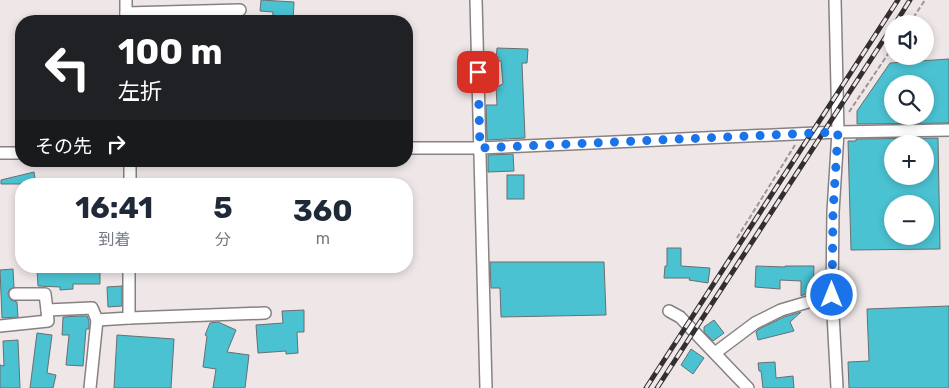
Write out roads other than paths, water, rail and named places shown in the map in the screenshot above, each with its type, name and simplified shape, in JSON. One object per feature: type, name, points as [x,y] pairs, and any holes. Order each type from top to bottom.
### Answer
[{"type":"street","points":[[126,0],[126,15]]},
{"type":"street","points":[[476,0],[486,388]]},
{"type":"street","points":[[836,0],[838,132],[833,212],[832,295],[837,388]]},
{"type":"street","points":[[159,15],[240,10]]},
{"type":"street","points":[[413,148],[480,148],[838,132],[949,130]]},
{"type":"street","points":[[0,153],[15,152]]},
{"type":"street","points":[[129,273],[129,318]]},
{"type":"street","points":[[0,326],[48,322],[46,294],[15,294]]},
{"type":"street","points":[[715,353],[754,323],[781,310],[832,295]]},
{"type":"street","points":[[47,310],[92,308],[97,320],[90,388]]},
{"type":"street","points":[[670,311],[680,317],[748,388]]},
{"type":"street","points":[[97,320],[265,313]]},
{"type":"railway","points":[[646,388],[898,0]]},
{"type":"railway","points":[[901,15],[910,0]]},
{"type":"railway","points":[[657,388],[884,39]]}]
